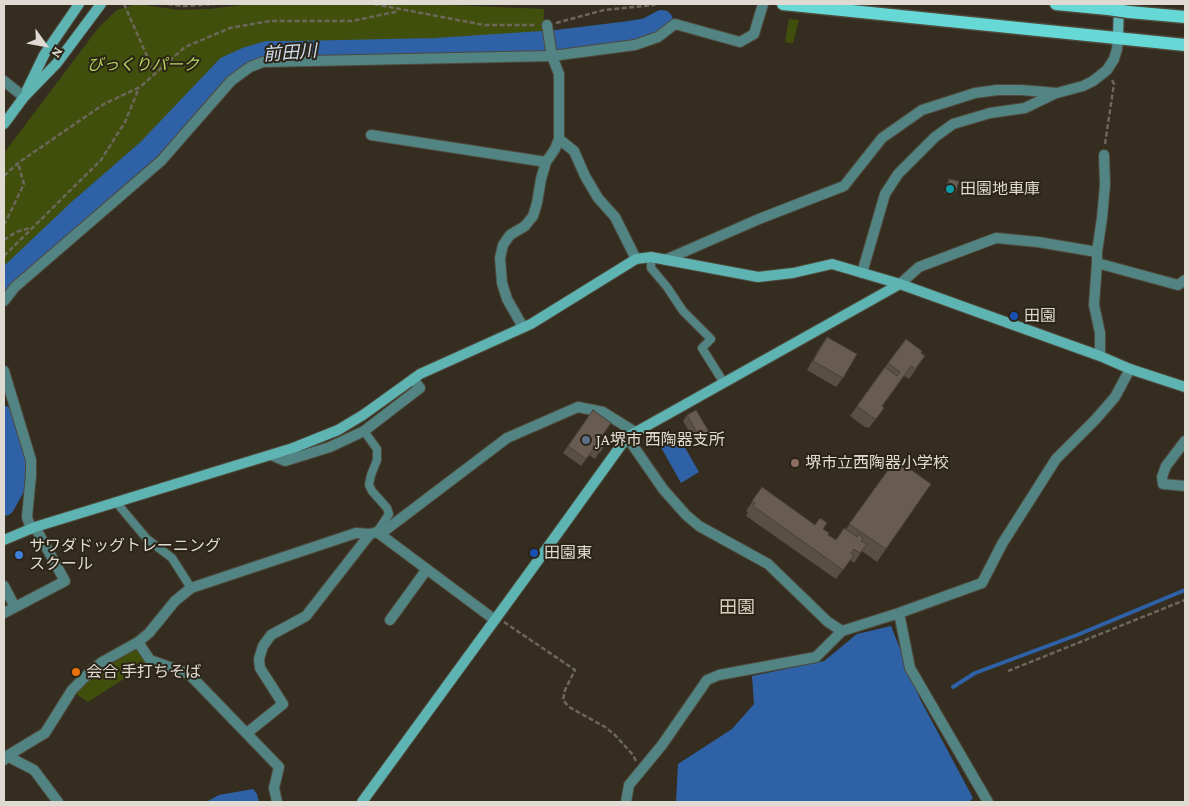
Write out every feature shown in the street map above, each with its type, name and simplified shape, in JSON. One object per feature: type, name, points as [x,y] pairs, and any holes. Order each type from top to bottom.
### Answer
[{"type":"main road","points":[[783,4],[1185,44]]},
{"type":"main road","points":[[1056,4],[1114,6],[1129,12],[1185,17]]},
{"type":"street","points":[[24,97],[44,55],[79,4]]},
{"type":"street","points":[[4,124],[24,97],[57,63],[101,4]]},
{"type":"street","points":[[4,301],[15,288],[161,161],[231,82],[250,67],[262,62],[551,56],[635,45],[658,38],[675,24],[740,42],[754,34],[763,4]]},
{"type":"street","points":[[862,273],[885,194],[898,174],[935,137],[953,124],[990,113],[1025,108],[1057,93],[1093,81],[1107,70],[1114,59],[1117,49],[1118,38],[1114,6]]},
{"type":"street","points":[[523,327],[507,299],[502,283],[500,258],[503,245],[510,235],[525,226],[533,216],[538,203],[541,179],[546,162],[560,139],[559,74],[551,56],[547,29]]},
{"type":"street","points":[[4,81],[24,97]]},
{"type":"street","points":[[665,260],[759,219],[844,186],[882,138],[922,110],[975,93],[996,90],[1057,93]]},
{"type":"street","points":[[371,135],[546,162]]},
{"type":"street","points":[[560,139],[574,151],[598,198],[615,217],[636,259]]},
{"type":"street","points":[[1100,356],[1100,333],[1094,305],[1097,252],[1105,185],[1104,155]]},
{"type":"street","points":[[362,802],[631,434],[900,284],[919,267],[996,238],[1038,242],[1097,252]]},
{"type":"street","points":[[4,540],[33,528],[293,448],[338,430],[420,374],[531,324],[636,259],[651,257],[758,277],[793,273],[832,264],[900,284],[1100,356],[1130,369],[1185,387]]},
{"type":"street","points":[[1097,263],[1178,285],[1185,280]]},
{"type":"street","points":[[626,802],[629,785],[662,745],[707,680],[719,675],[816,657],[842,630],[982,583],[1002,544],[1056,459],[1115,397],[1130,369]]},
{"type":"street","points":[[4,370],[31,460],[27,517],[66,581],[4,613]]},
{"type":"street","points":[[271,455],[286,461],[330,447],[364,430],[420,388],[413,379]]},
{"type":"street","points":[[6,758],[45,733],[72,690],[91,671],[149,633],[174,601],[191,588],[356,533],[374,533],[387,529],[507,438],[578,407],[603,412],[631,434],[663,489],[686,515],[699,526],[768,564],[828,622],[842,630]]},
{"type":"street","points":[[1185,441],[1166,466],[1162,477],[1163,484],[1185,486]]},
{"type":"street","points":[[374,533],[496,618]]},
{"type":"street","points":[[247,733],[282,704],[260,668],[259,658],[263,646],[271,635],[306,616],[374,533]]},
{"type":"street","points":[[390,620],[427,569]]},
{"type":"street","points":[[4,586],[15,607]]},
{"type":"street","points":[[899,612],[910,668],[988,802]]},
{"type":"street","points":[[138,642],[150,660],[189,674],[279,767],[274,788],[277,802]]},
{"type":"street","points":[[6,758],[34,770],[58,802]]},
{"type":"lane","points":[[651,257],[652,268],[683,312],[711,339],[702,348],[724,383]]},
{"type":"lane","points":[[364,430],[376,449],[377,460],[369,485],[372,491],[388,508],[389,514],[374,533]]},
{"type":"lane","points":[[116,502],[147,539],[172,558],[191,588]]},
{"type":"path","points":[[124,4],[154,74]]},
{"type":"path","points":[[168,4],[182,6],[215,4]]},
{"type":"path","points":[[374,4],[484,25],[547,29],[604,10],[655,4]]},
{"type":"path","points":[[4,176],[18,163],[104,104],[140,87],[185,47],[230,28],[270,21],[352,21],[395,12],[398,9]]},
{"type":"path","points":[[1104,155],[1114,84],[1107,70]]},
{"type":"path","points":[[4,256],[101,160],[125,122],[140,87]]},
{"type":"path","points":[[4,225],[24,184],[18,163]]},
{"type":"path","points":[[4,240],[16,232],[32,227]]},
{"type":"path","points":[[1008,671],[1185,600]]},
{"type":"path","points":[[496,618],[575,670],[565,690],[563,700],[568,707],[605,727],[615,735],[633,755],[641,770]]},
{"type":"green space","name":"びっくりパーク","points":[[137,4],[178,10],[210,9],[250,4],[425,4],[544,9],[543,37],[259,45],[219,66],[149,141],[4,274],[4,153],[99,27],[117,10]]},
{"type":"green space","points":[[789,19],[799,20],[793,43],[785,42]]},
{"type":"green space","points":[[136,648],[147,664],[88,702],[76,694],[93,676]]},
{"type":"water","points":[[676,432],[699,472],[681,483],[658,442]]},
{"type":"water","points":[[891,626],[920,699],[973,798],[969,802],[676,802],[678,764],[732,729],[754,704],[752,676],[824,661],[857,634]]},
{"type":"water","points":[[253,789],[257,794],[259,802],[206,802],[219,795]]},
{"type":"building","points":[[949,179],[959,181],[956,192],[947,190]]},
{"type":"building","points":[[827,337],[857,354],[843,378],[813,361]]},
{"type":"building","points":[[906,339],[922,351],[921,353],[925,356],[915,369],[911,366],[882,406],[884,408],[876,419],[873,418],[857,406],[885,367],[897,376],[900,372],[888,363]]},
{"type":"building","name":"JA堺市 西陶器支所","points":[[593,410],[611,423],[597,443],[603,447],[600,453],[594,448],[586,459],[568,446]]},
{"type":"building","points":[[696,410],[711,435],[702,441],[687,415]]},
{"type":"building","points":[[896,459],[931,484],[886,549],[849,524]]},
{"type":"building","points":[[762,487],[815,525],[820,518],[827,523],[823,529],[836,540],[844,528],[857,537],[858,534],[863,538],[861,541],[867,544],[860,553],[854,549],[851,553],[854,555],[843,570],[753,506],[755,503],[752,501]]},
{"type":"waterway","name":"前田川","points":[[4,281],[79,210],[148,150],[227,67],[247,58],[267,52],[436,49],[557,41],[647,29],[662,21]]},
{"type":"waterway","name":"前田川","points":[[4,417],[15,460],[15,485],[4,505]]},
{"type":"waterway","points":[[953,687],[975,673],[1077,635],[1185,590]]},
{"type":"place","name":"田園地車庫","points":[[950,189]]},
{"type":"place","name":"田園","points":[[1014,316]]},
{"type":"place","name":"JA堺市 西陶器支所","points":[[586,440]]},
{"type":"place","name":"堺市立西陶器小学校","points":[[795,463]]},
{"type":"place","name":"田園東","points":[[534,553]]},
{"type":"place","name":"サワダドッグトレーニング スクール","points":[[19,555]]},
{"type":"place","name":"会合 手打ちそば","points":[[76,672]]},
{"type":"district","name":"田園","points":[[737,607]]}]
